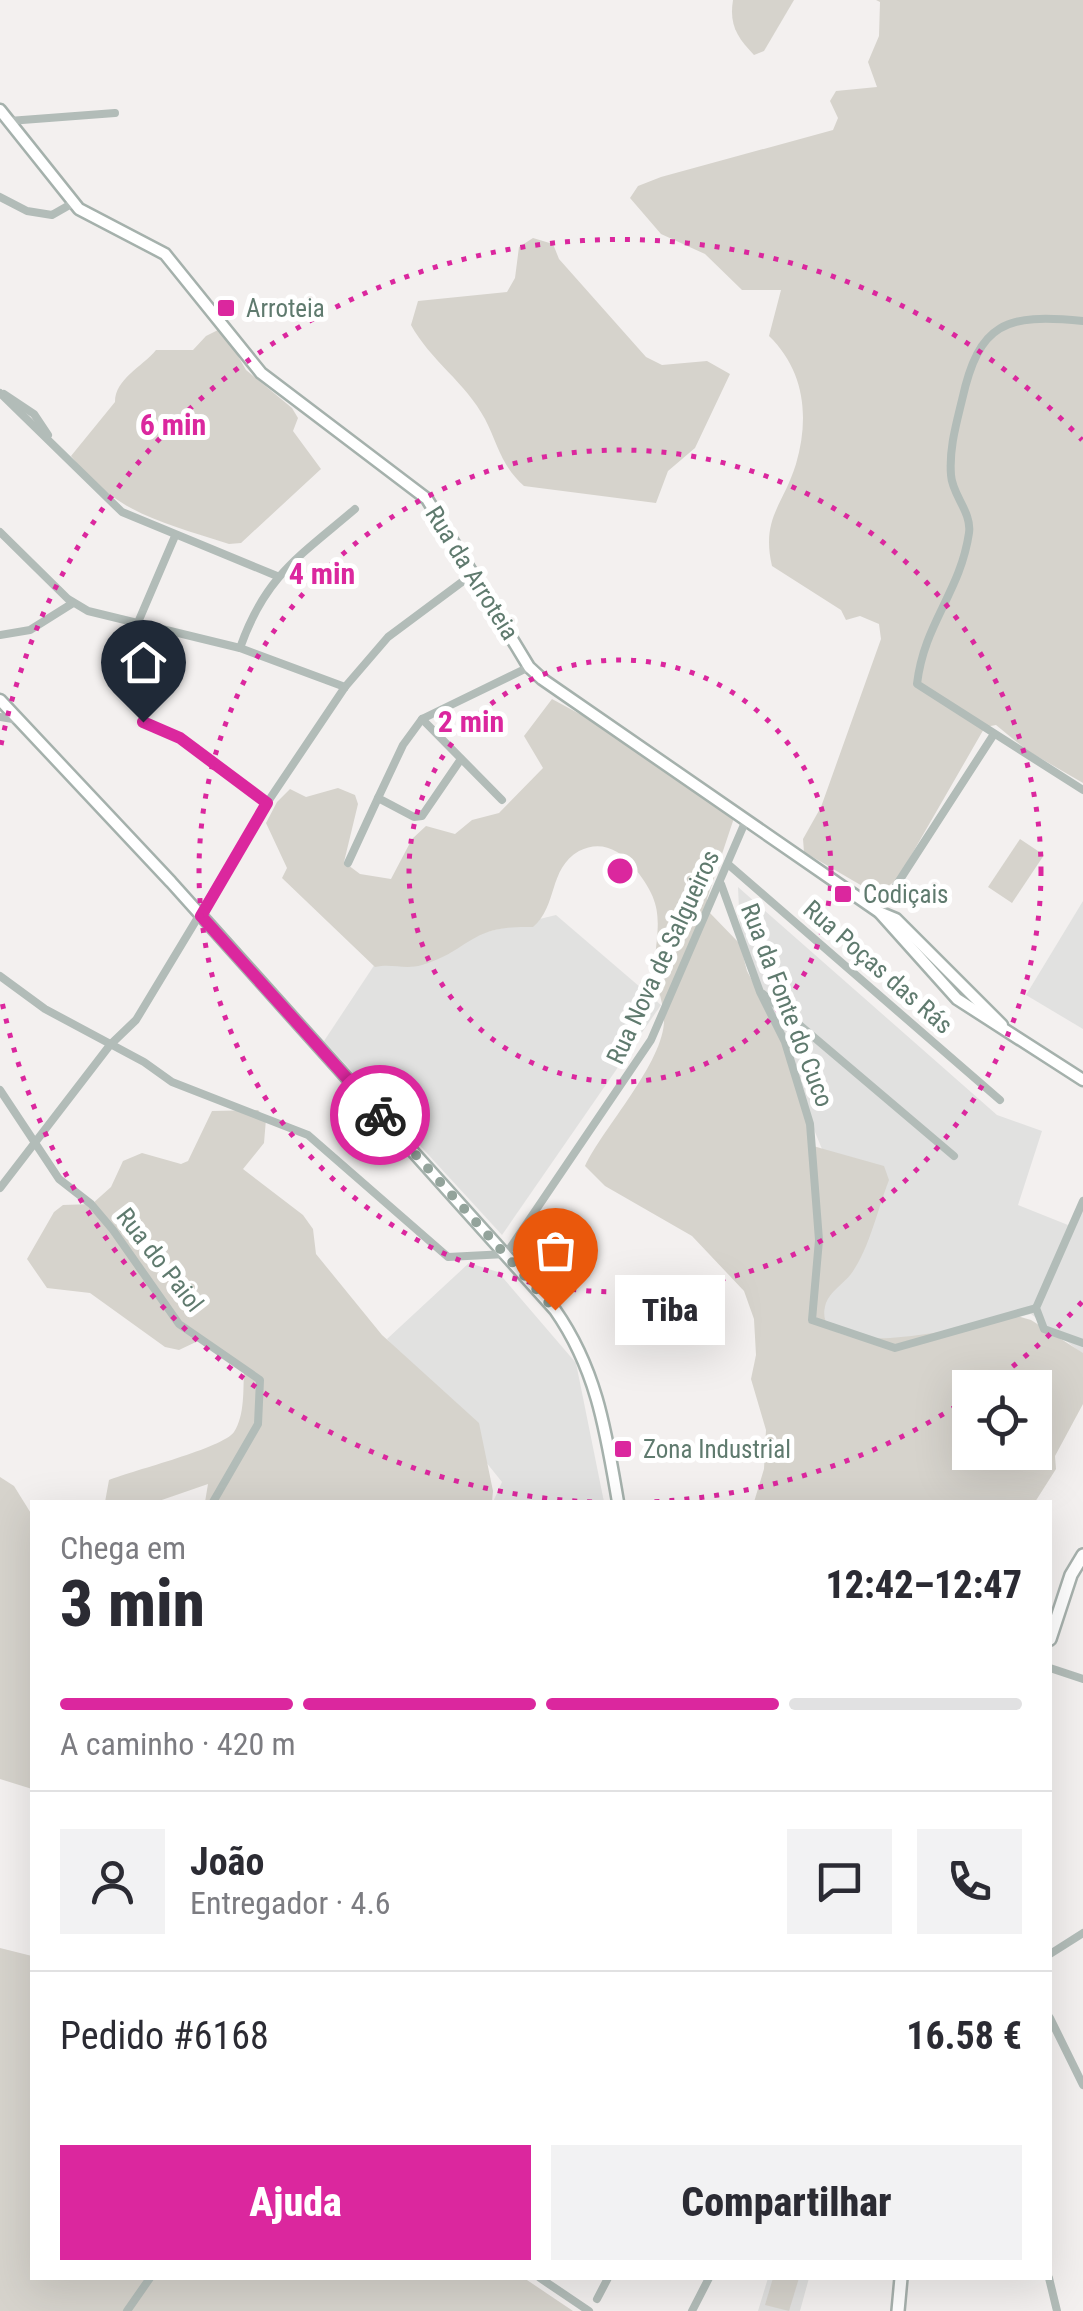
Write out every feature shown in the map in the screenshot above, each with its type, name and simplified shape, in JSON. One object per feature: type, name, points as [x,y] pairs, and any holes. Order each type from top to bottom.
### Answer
[{"type":"main road","name":"Rua da Arroteia","points":[[0,110],[73,203],[164,254],[261,373],[426,498],[529,667],[552,688],[879,912],[896,919],[1002,1026],[1083,1080]]},
{"type":"main road","points":[[0,700],[201,916],[555,1310],[586,1358],[600,1397],[618,1500]]},
{"type":"main road","points":[[1052,1633],[1071,1574],[1083,1555]]},
{"type":"main road","points":[[898,2311],[901,2280]]},
{"type":"street","points":[[10,121],[116,113]]},
{"type":"street","points":[[0,197],[27,211],[52,216],[73,203]]},
{"type":"street","points":[[1083,322],[1041,320],[1000,327],[986,335],[971,358],[952,438],[950,480],[970,530],[953,595],[920,653],[917,684],[1083,790]]},
{"type":"street","points":[[0,392],[28,424],[51,438],[110,504],[175,536],[277,576]]},
{"type":"street","points":[[240,648],[254,609],[277,576],[356,508]]},
{"type":"street","points":[[0,532],[73,603],[88,611],[139,620],[240,648],[345,686]]},
{"type":"street","points":[[139,620],[175,536]]},
{"type":"street","points":[[0,1185],[110,1044],[136,1020],[267,803],[345,686],[388,637],[474,573]]},
{"type":"street","points":[[0,635],[30,630],[73,603]]},
{"type":"street","points":[[348,863],[402,745],[422,719],[529,667]]},
{"type":"street","points":[[0,718],[19,720]]},
{"type":"street","points":[[422,719],[502,800]]},
{"type":"street","points":[[143,722],[180,738],[267,803]]},
{"type":"street","points":[[879,912],[994,734]]},
{"type":"street","points":[[378,798],[414,817],[422,816],[462,759]]},
{"type":"street","name":"Rua Nova de Salgueiros","points":[[506,1254],[652,1040],[746,820]]},
{"type":"street","name":"Rua Poças das Rás","points":[[729,865],[1000,1100]]},
{"type":"street","name":"Rua da Fonte do Cuco","points":[[721,884],[760,992],[785,1042],[813,1139],[819,1240],[809,1312],[812,1320],[895,1348],[940,1338],[973,1322],[1036,1308]]},
{"type":"street","points":[[0,976],[45,1009],[192,1092],[308,1135],[448,1256],[506,1254]]},
{"type":"street","points":[[760,992],[954,1156]]},
{"type":"street","name":"Rua do Paiol","points":[[0,1090],[32,1144],[70,1191],[91,1204],[113,1230],[179,1324],[260,1380],[258,1424],[214,1500]]},
{"type":"street","points":[[1083,1203],[1036,1308],[1044,1328],[1083,1344]]},
{"type":"street","points":[[1052,1669],[1083,1679]]},
{"type":"street","points":[[1052,1953],[1083,1933]]},
{"type":"street","points":[[1052,2022],[1083,2085]]},
{"type":"street","points":[[127,2311],[149,2280]]},
{"type":"street","points":[[543,2280],[589,2311]]},
{"type":"street","points":[[598,2299],[607,2280]]},
{"type":"street","points":[[692,2311],[708,2280]]},
{"type":"street","points":[[1049,2280],[1057,2311]]},
{"type":"shaded area","points":[[733,0],[794,0],[764,51],[754,55],[736,30]]},
{"type":"shaded area","points":[[876,0],[1083,0],[1083,783],[1028,751],[996,725],[985,727],[897,880],[876,894],[804,852],[803,839],[821,807],[881,639],[879,624],[860,616],[846,620],[841,610],[772,566],[771,524],[796,464],[803,429],[797,379],[769,336],[781,290],[742,290],[705,254],[661,234],[630,198],[638,186],[661,177],[833,130],[838,118],[830,101],[836,91],[877,87],[868,62],[879,36],[880,2]]},
{"type":"shaded area","points":[[533,238],[553,244],[559,259],[646,357],[662,365],[707,361],[730,374],[695,448],[668,471],[656,503],[524,486],[505,463],[477,406],[411,325],[418,301],[507,292],[515,278],[519,247]]},
{"type":"shaded area","points":[[222,328],[246,370],[292,408],[298,418],[293,431],[321,469],[241,543],[229,544],[161,522],[123,504],[88,476],[71,456],[115,402],[124,380],[156,350],[193,350],[206,336]]},
{"type":"shaded area","points":[[552,699],[600,725],[735,815],[707,899],[710,913],[740,944],[747,971],[773,1020],[797,1081],[813,1146],[884,1166],[889,1180],[857,1264],[826,1303],[827,1323],[843,1334],[904,1337],[1017,1316],[1031,1320],[1083,1353],[1083,1404],[1055,1456],[1056,1469],[1036,1500],[755,1500],[764,1469],[766,1430],[751,1379],[756,1355],[754,1319],[744,1291],[692,1236],[605,1186],[585,1166],[645,1073],[662,1035],[654,899],[622,855],[594,846],[569,859],[557,877],[546,909],[533,927],[482,934],[422,965],[375,967],[282,878],[287,868],[266,823],[277,802],[290,789],[306,797],[338,788],[355,795],[358,804],[344,862],[360,874],[391,879],[412,839],[426,826],[455,834],[472,820],[499,813],[543,768],[524,736]]},
{"type":"shaded area","points":[[1020,839],[1044,855],[1012,903],[988,887]]},
{"type":"shaded area","points":[[738,887],[997,1115],[1042,1131],[1018,1205],[1068,1225],[1083,1203],[1083,1354],[1031,1314],[886,1351],[814,1328],[822,1149],[741,953]]},
{"type":"shaded area","points":[[1083,901],[1083,1029],[1026,995]]},
{"type":"shaded area","points":[[556,915],[661,1005],[502,1235],[324,1041],[379,958]]},
{"type":"shaded area","points":[[258,1110],[266,1119],[264,1143],[243,1169],[303,1215],[313,1229],[316,1254],[382,1335],[479,1423],[492,1500],[205,1500],[208,1484],[162,1500],[105,1500],[109,1480],[196,1452],[234,1432],[242,1410],[244,1370],[198,1341],[179,1350],[165,1347],[90,1293],[47,1288],[27,1259],[54,1212],[63,1205],[92,1204],[111,1187],[123,1161],[142,1153],[181,1164],[188,1161],[212,1111]]},
{"type":"shaded area","points":[[469,1263],[498,1272],[576,1363],[604,1500],[494,1500],[502,1482],[387,1339]]},
{"type":"shaded area","points":[[0,1477],[14,1486],[30,1512],[30,1788],[0,1779]]},
{"type":"shaded area","points":[[0,1948],[30,1956],[30,2280],[527,2280],[573,2311],[0,2311]]},
{"type":"shaded area","points":[[767,2280],[808,2280],[800,2311],[758,2311]]},
{"type":"shaded area","points":[[772,2280],[798,2280],[789,2311],[765,2305]]},
{"type":"way so far","points":[[380,1115],[555,1310]]},
{"type":"place","name":"Arroteia","points":[[226,308]]},
{"type":"place","name":"Codiçais","points":[[843,894]]},
{"type":"place","name":"Tiba","points":[[555,1310]]},
{"type":"place","name":"Zona Industrial","points":[[623,1449]]},
{"type":"route","points":[[143,722],[180,738],[267,803],[201,916],[380,1115]]}]
